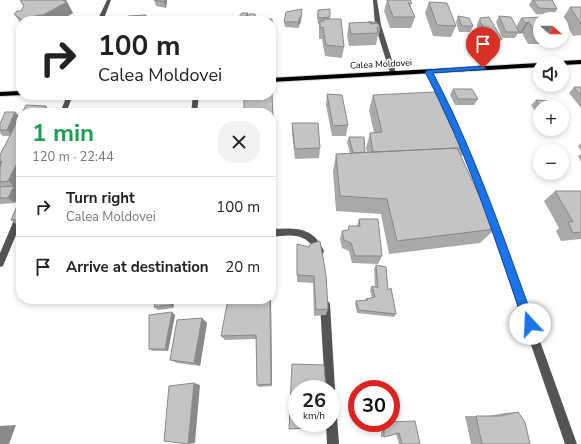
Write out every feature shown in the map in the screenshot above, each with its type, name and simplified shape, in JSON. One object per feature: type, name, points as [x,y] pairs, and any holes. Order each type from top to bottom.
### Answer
[{"type":"main road","points":[[569,63],[581,62]]},
{"type":"main road","name":"Calea Moldovei","points":[[276,80],[533,65]]},
{"type":"main road","points":[[0,94],[16,93]]},
{"type":"street","points":[[102,16],[109,0]]},
{"type":"street","points":[[375,0],[378,25],[393,73]]},
{"type":"street","points":[[428,72],[450,112],[487,205],[571,444]]},
{"type":"street","points":[[0,263],[16,225]]},
{"type":"street","points":[[276,233],[297,233],[312,238],[319,246],[323,261]]},
{"type":"street","points":[[324,291],[329,380]]},
{"type":"street","points":[[332,432],[333,444]]},
{"type":"building","points":[[62,0],[67,2],[43,15],[17,16],[14,14],[17,11],[21,11],[24,5],[20,1]]},
{"type":"building","points":[[154,0],[165,0],[164,2]]},
{"type":"building","points":[[387,0],[410,0],[412,3],[410,4],[408,2],[415,17],[393,17]]},
{"type":"building","points":[[533,0],[552,0],[557,9],[539,8]]},
{"type":"building","points":[[429,2],[447,3],[456,26],[437,25]]},
{"type":"building","points":[[570,7],[581,7],[581,24]]},
{"type":"building","points":[[302,9],[301,18],[300,17],[298,22],[284,22],[286,12]]},
{"type":"building","points":[[330,9],[330,17],[318,18],[318,10]]},
{"type":"building","points":[[242,13],[248,13],[246,16],[240,16]]},
{"type":"building","points":[[249,14],[255,14],[255,16],[249,16]]},
{"type":"building","points":[[458,16],[469,18],[473,26],[462,26]]},
{"type":"building","points":[[499,16],[511,17],[519,32],[506,32]]},
{"type":"building","points":[[489,17],[502,39],[492,39],[480,22],[480,18]]},
{"type":"building","points":[[533,17],[533,29],[529,22],[526,23],[521,18]]},
{"type":"building","points":[[323,19],[341,19],[344,47],[326,45],[323,27],[320,28],[320,21],[324,21]]},
{"type":"building","points":[[371,22],[371,24],[377,23],[380,27],[377,27],[378,33],[351,34],[349,23]]},
{"type":"building","points":[[574,87],[581,87],[581,96]]},
{"type":"building","points":[[453,89],[472,89],[478,99],[458,99]]},
{"type":"building","points":[[435,92],[451,127],[455,127],[467,148],[373,152],[370,133],[382,132],[373,95]]},
{"type":"building","points":[[327,94],[342,95],[348,125],[333,126]]},
{"type":"building","points":[[244,100],[272,100],[273,108],[244,108]]},
{"type":"building","points":[[26,105],[46,106],[45,108],[24,108]]},
{"type":"building","points":[[5,112],[15,112],[7,130],[0,130],[0,124]]},
{"type":"building","points":[[292,123],[318,123],[320,148],[295,149]]},
{"type":"building","points":[[16,124],[16,166],[8,181],[0,182],[0,167],[2,161],[0,162],[0,155]]},
{"type":"building","points":[[349,137],[364,137],[365,152],[353,153]]},
{"type":"building","points":[[457,148],[495,229],[397,241],[387,199],[340,196],[336,154]]},
{"type":"building","points":[[14,186],[8,198],[0,198],[0,187]]},
{"type":"building","points":[[555,191],[581,191],[581,232],[573,233],[568,222],[573,222]]},
{"type":"building","points":[[16,208],[16,220],[11,220]]},
{"type":"building","points":[[359,219],[378,219],[382,256],[355,256],[351,243],[344,240],[342,231],[348,230],[349,226],[360,226]]},
{"type":"building","points":[[320,241],[326,275],[328,309],[316,310],[314,276],[297,275],[297,244],[309,247],[310,244]]},
{"type":"building","points":[[376,265],[386,267],[388,290],[391,288],[396,314],[359,310],[356,301],[368,300],[366,299],[375,297],[372,286],[378,288]]},
{"type":"building","points":[[155,304],[170,304],[170,305],[154,307]]},
{"type":"building","points":[[227,304],[270,304],[271,384],[257,385],[256,335],[221,336]]},
{"type":"building","points":[[172,312],[165,349],[149,349],[149,315]]},
{"type":"building","points":[[202,318],[194,363],[170,360],[177,320]]},
{"type":"building","points":[[292,364],[324,365],[325,380],[291,380]]},
{"type":"building","points":[[194,383],[188,444],[164,441],[169,386]]},
{"type":"building","points":[[518,412],[525,422],[530,444],[482,444],[476,416],[500,416]]},
{"type":"building","points":[[415,421],[420,444],[402,444],[399,433],[384,437],[384,432],[400,432],[400,422]]},
{"type":"route","points":[[483,68],[428,72],[450,112],[487,205],[530,324]]}]
